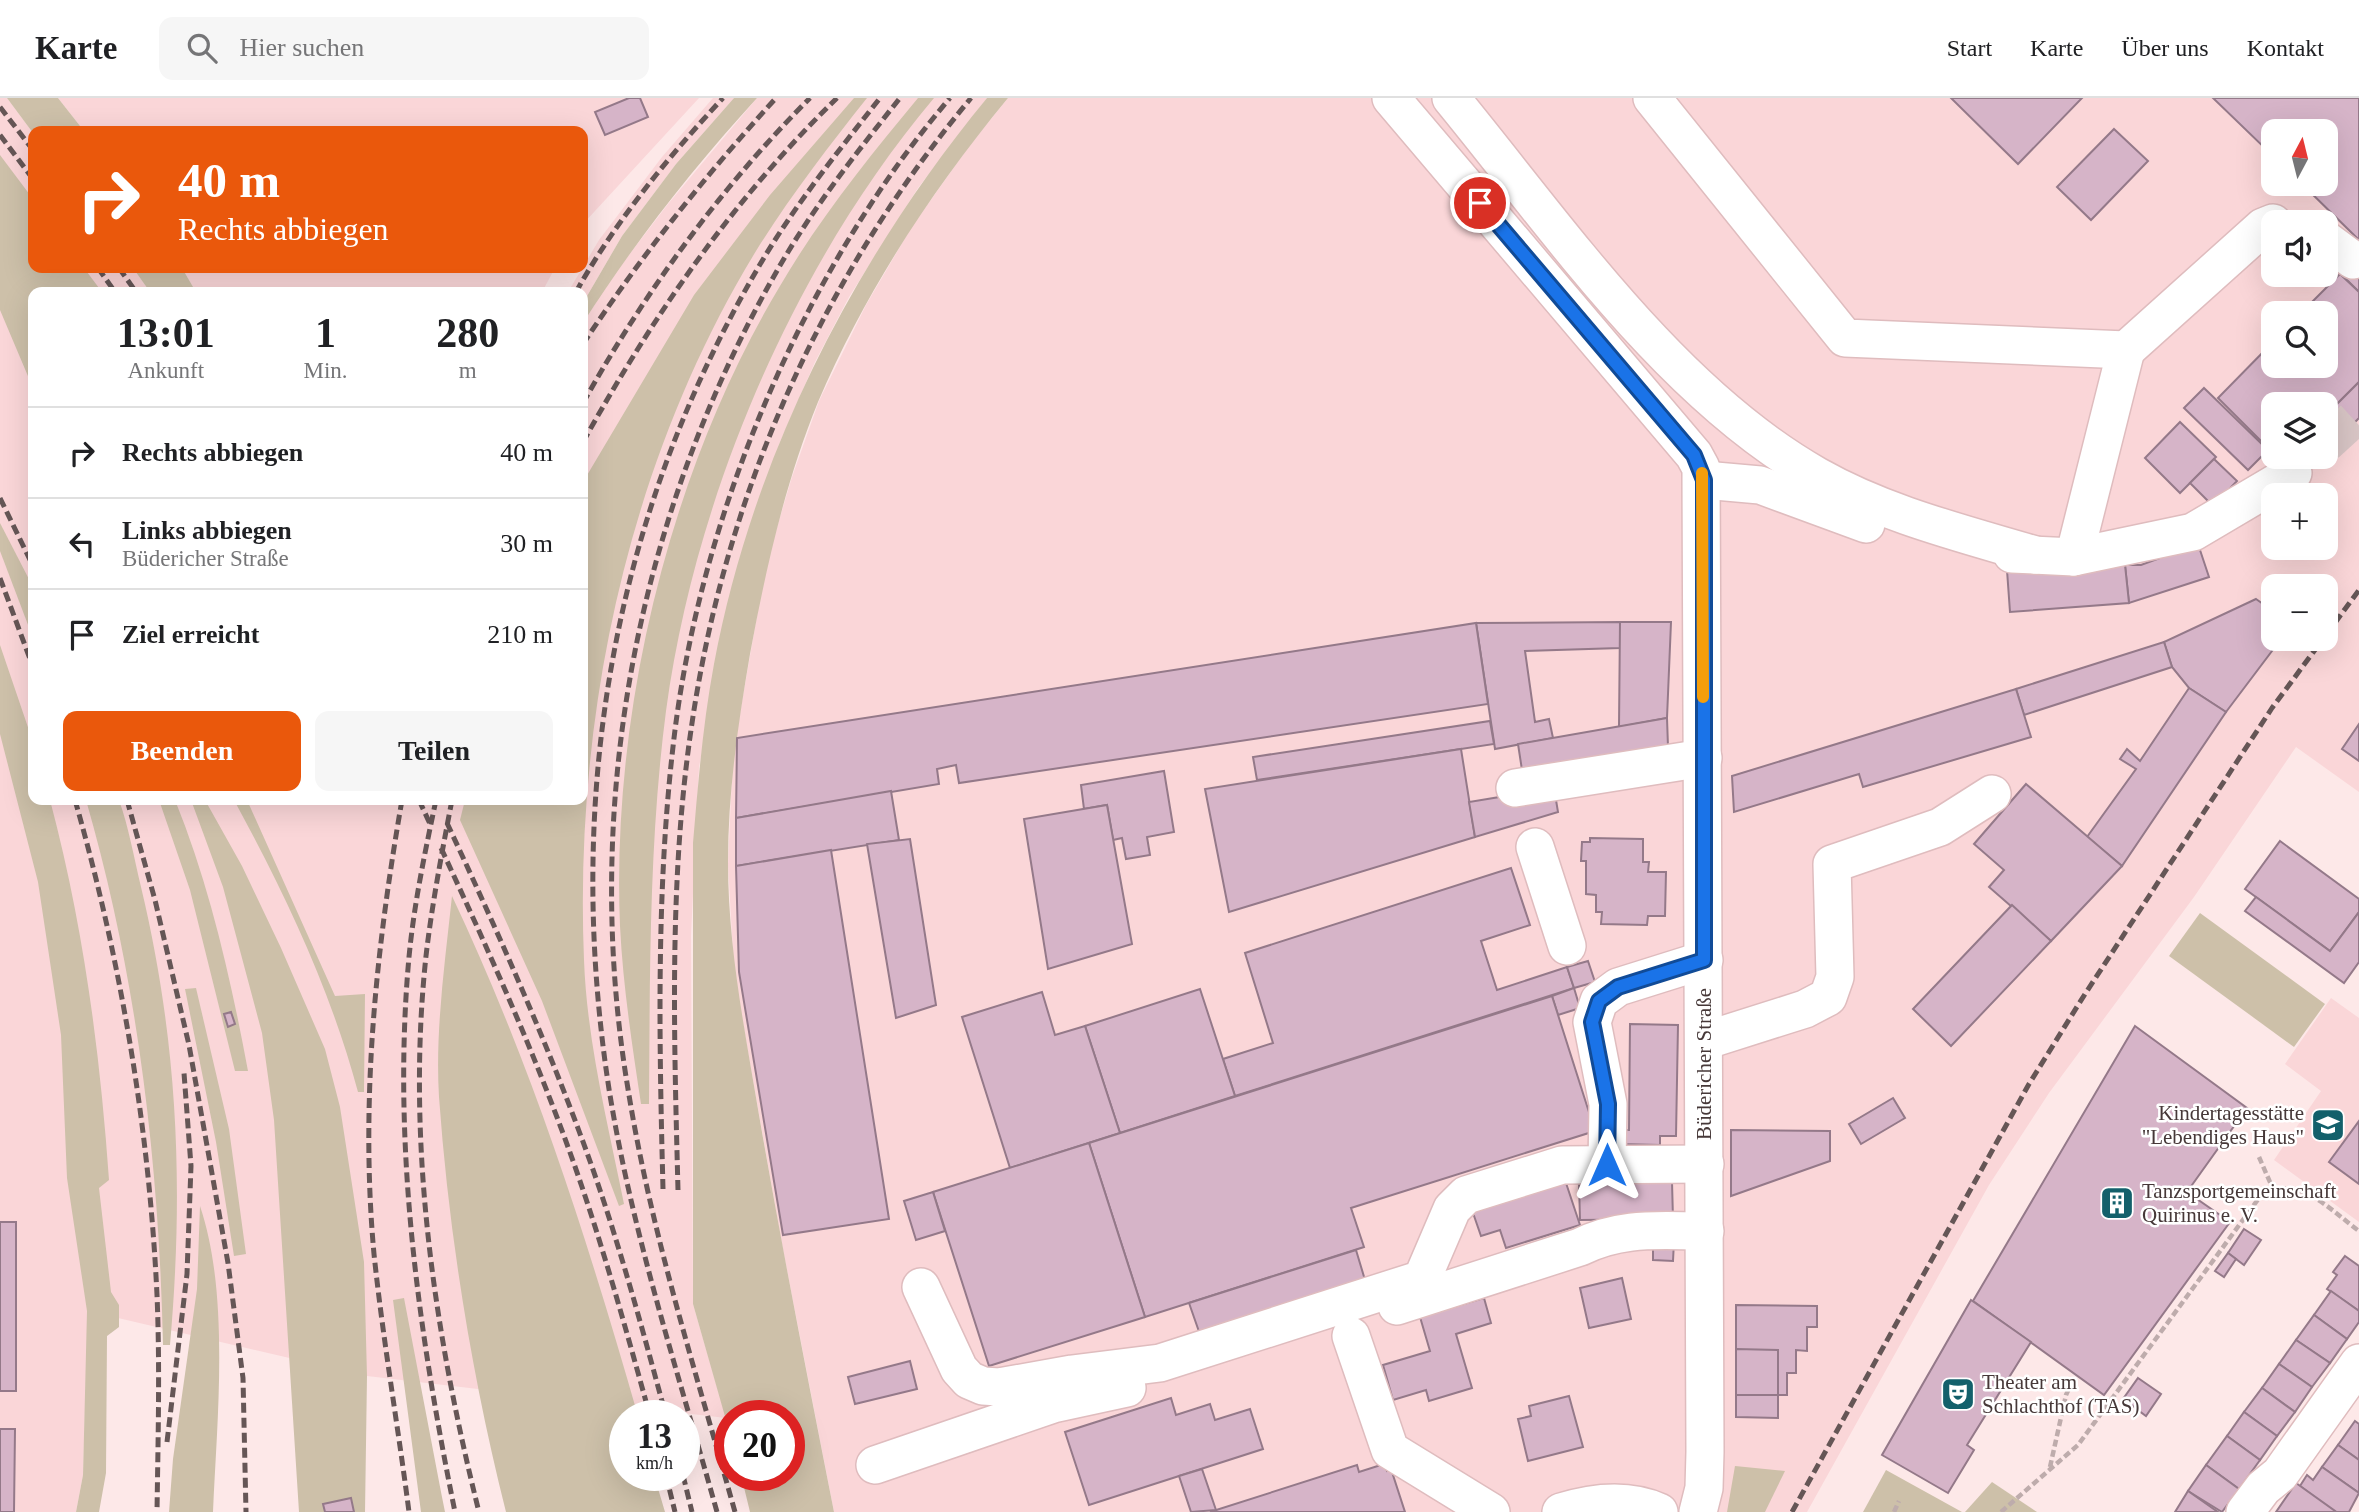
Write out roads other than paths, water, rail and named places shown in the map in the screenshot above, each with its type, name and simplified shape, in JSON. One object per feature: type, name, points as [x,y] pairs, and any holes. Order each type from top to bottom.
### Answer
[{"type":"street","name":"Büdericher Straße","points":[[1391,98],[1694,455],[1704,480],[1705,1471],[1698,1512]]},
{"type":"street","points":[[1451,98],[1609,291],[1673,362],[1738,423],[1817,476],[1897,513],[2035,555]]},
{"type":"street","points":[[1652,98],[1845,338],[2126,350]]},
{"type":"street","points":[[2074,557],[2126,350],[2261,229]]},
{"type":"street","points":[[1704,480],[1760,485],[1879,529],[1967,551],[2074,557],[2193,532],[2293,473]]},
{"type":"street","points":[[1515,789],[1703,758]]},
{"type":"street","points":[[1704,1041],[1793,1013],[1828,997],[1835,976],[1832,864],[1940,827],[1992,794]]},
{"type":"street","points":[[1535,847],[1567,946]]},
{"type":"street","points":[[1607,1165],[1608,1104],[1592,1022],[1599,1001],[1618,987],[1704,960]]},
{"type":"street","points":[[1422,1279],[1457,1201],[1562,1165],[1705,1164]]},
{"type":"street","points":[[875,1465],[1049,1391],[1160,1363],[1494,1256],[1628,1231],[1705,1231]]},
{"type":"street","points":[[921,1287],[959,1369],[969,1380],[983,1386],[1049,1391],[1162,1381],[1580,1247],[1604,1235]]},
{"type":"street","points":[[1351,1336],[1390,1450],[1491,1512]]},
{"type":"street","points":[[2245,1512],[2263,1488],[2280,1474],[2359,1363]]},
{"type":"street","points":[[1564,1511],[1604,1503],[1631,1503],[1659,1512]]},
{"type":"tunnel","points":[[2338,433],[2359,414]]},
{"type":"railway","points":[[588,271],[644,191],[682,143],[723,98]]},
{"type":"railway","points":[[588,337],[675,217],[776,98]]},
{"type":"railway","points":[[588,394],[632,321],[686,243],[745,168],[810,98]]},
{"type":"railway","points":[[588,433],[638,349],[697,261],[763,177],[837,98]]},
{"type":"railway","points":[[717,1512],[643,1249],[609,1089],[597,980],[593,872],[598,765],[613,659],[637,555],[670,453],[713,353],[765,256],[806,195],[880,98]]},
{"type":"railway","points":[[735,1512],[662,1249],[628,1089],[615,983],[612,877],[617,771],[632,666],[656,563],[688,462],[729,364],[778,269],[805,225],[900,98]]},
{"type":"railway","points":[[663,1189],[660,960],[669,787],[689,646],[709,562],[736,478],[769,395],[807,314],[850,237],[898,165],[950,98]]},
{"type":"railway","points":[[678,1190],[675,959],[679,844],[691,730],[706,643],[728,558],[755,475],[787,394],[825,316],[869,240],[917,167],[971,98]]},
{"type":"railway","points":[[0,107],[28,143]]},
{"type":"railway","points":[[0,135],[28,172]]},
{"type":"railway","points":[[102,273],[111,287]]},
{"type":"railway","points":[[123,273],[132,287]]},
{"type":"railway","points":[[579,287],[587,273]]},
{"type":"railway","points":[[0,498],[28,556]]},
{"type":"railway","points":[[0,578],[28,654]]},
{"type":"railway","points":[[2338,619],[2359,590]]},
{"type":"railway","points":[[1792,1512],[2029,1084],[2272,708],[2314,651]]},
{"type":"railway","points":[[76,805],[119,983],[140,1107],[157,1295],[157,1512]]},
{"type":"railway","points":[[128,805],[155,900],[189,1045],[228,1263],[243,1378],[246,1512]]},
{"type":"railway","points":[[401,805],[378,969],[369,1140],[374,1254],[409,1512]]},
{"type":"railway","points":[[421,805],[431,826]]},
{"type":"railway","points":[[435,805],[411,937],[404,1097],[406,1166],[420,1305],[455,1512]]},
{"type":"railway","points":[[451,805],[426,956],[421,1026],[422,1166],[437,1306],[479,1512]]},
{"type":"railway","points":[[447,823],[516,976],[579,1131],[615,1237],[662,1400]]},
{"type":"railway","points":[[441,848],[506,991],[564,1136],[599,1240],[645,1400]]},
{"type":"railway","points":[[167,1442],[187,1274],[191,1166],[184,1073]]},
{"type":"railway","points":[[670,1491],[675,1512]]},
{"type":"railway","points":[[687,1491],[692,1512]]},
{"type":"place","name":"Kindertagesstätte \"Lebendiges Haus\"","points":[[2328,1125]]},
{"type":"place","name":"Tanzsportgemeinschaft Quirinus e. V.","points":[[2117,1203]]},
{"type":"place","name":"Theater am Schlachthof (TAS)","points":[[1958,1394]]}]
